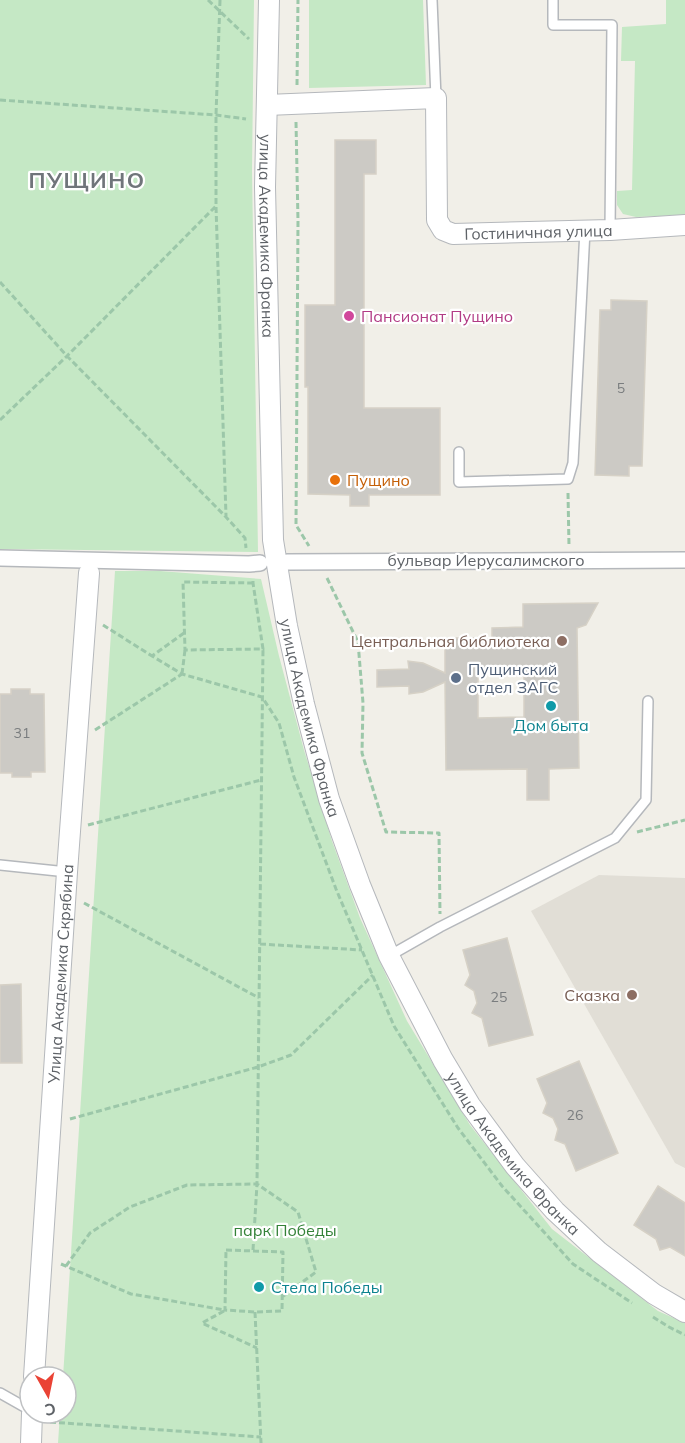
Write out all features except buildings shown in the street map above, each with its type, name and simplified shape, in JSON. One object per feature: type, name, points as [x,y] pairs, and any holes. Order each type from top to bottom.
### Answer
[{"type":"street","name":"улица Академика Франка","points":[[269,0],[265,188],[273,540],[287,626],[329,799],[389,956],[443,1060],[470,1105],[515,1166],[555,1211],[599,1252],[654,1294],[685,1312]]},
{"type":"street","points":[[267,105],[436,98]]},
{"type":"street","name":"Гостиничная улица","points":[[436,98],[437,220],[443,230],[453,234],[610,230],[685,225]]},
{"type":"street","points":[[0,558],[254,564]]},
{"type":"street","name":"бульвар Иерусалимского","points":[[286,562],[685,560]]},
{"type":"street","name":"Улица Академика Скрябина","points":[[35,1365],[89,573]]},
{"type":"street","points":[[31,1443],[35,1425]]},
{"type":"lane","points":[[432,0],[436,98]]},
{"type":"lane","points":[[553,0],[554,25],[612,25],[610,230]]},
{"type":"lane","points":[[459,452],[459,482],[568,479],[573,463],[585,230]]},
{"type":"lane","points":[[389,956],[440,927],[615,838],[646,800],[648,701]]},
{"type":"lane","points":[[0,865],[67,872]]},
{"type":"lane","points":[[0,1393],[18,1404]]},
{"type":"path","points":[[208,0],[268,57]]},
{"type":"path","points":[[220,0],[216,206],[226,518]]},
{"type":"path","points":[[298,0],[296,525],[319,561],[358,642],[363,703],[362,753],[386,832],[439,833],[440,927]]},
{"type":"path","points":[[0,100],[246,119]]},
{"type":"path","points":[[0,420],[216,206]]},
{"type":"path","points":[[0,282],[67,356],[226,518],[244,538],[254,564]]},
{"type":"path","points":[[568,479],[569,560]]},
{"type":"path","points":[[182,674],[185,650],[183,582],[253,583],[263,649],[257,1184],[253,1250]]},
{"type":"path","points":[[102,624],[182,674],[262,698]]},
{"type":"path","points":[[152,656],[184,633]]},
{"type":"path","points":[[185,650],[263,649]]},
{"type":"path","points":[[93,731],[182,674]]},
{"type":"path","points":[[89,825],[261,780]]},
{"type":"path","points":[[615,838],[685,820]]},
{"type":"path","points":[[93,909],[259,998]]},
{"type":"path","points":[[260,944],[362,950]]},
{"type":"path","points":[[68,1120],[258,1067],[291,1055],[373,975]]},
{"type":"path","points":[[66,1266],[90,1233],[130,1207],[188,1185],[257,1184],[298,1212],[316,1272],[282,1297]]},
{"type":"path","points":[[57,1262],[131,1294],[225,1310],[282,1311],[284,1252],[226,1250],[225,1310]]},
{"type":"path","points":[[225,1310],[202,1323],[257,1348]]},
{"type":"path","points":[[255,1312],[261,1443]]},
{"type":"path","points":[[78,1419],[261,1437]]},
{"type":"shaded area","name":"Сказка","points":[[599,875],[685,878],[685,1168],[675,1163],[531,911]]},
{"type":"green space","points":[[0,0],[254,0],[252,171],[258,552],[0,549]]},
{"type":"green space","points":[[309,0],[423,0],[426,85],[309,88]]},
{"type":"green space","points":[[666,0],[685,0],[685,215],[636,217],[623,214],[617,205],[617,191],[632,190],[635,61],[621,61],[622,27],[666,24]]},
{"type":"green space","name":"парк Победы","points":[[115,571],[160,571],[261,579],[304,750],[332,841],[360,918],[407,1021],[470,1125],[552,1229],[658,1311],[685,1323],[685,1443],[58,1443],[59,1425],[78,1425],[78,1365],[64,1365]]},
{"type":"place","name":"Пансионат Пущино","points":[[349,316]]},
{"type":"place","name":"Пущино","points":[[335,480]]},
{"type":"place","name":"Центральная библиотека","points":[[562,641]]},
{"type":"place","name":"Пущинский отдел ЗАГС","points":[[456,678]]},
{"type":"place","name":"Дом быта","points":[[551,706]]},
{"type":"place","name":"Сказка","points":[[632,995]]},
{"type":"place","name":"Стела Победы","points":[[259,1287]]},
{"type":"district","name":"ПУЩИНО","points":[[87,180]]}]
